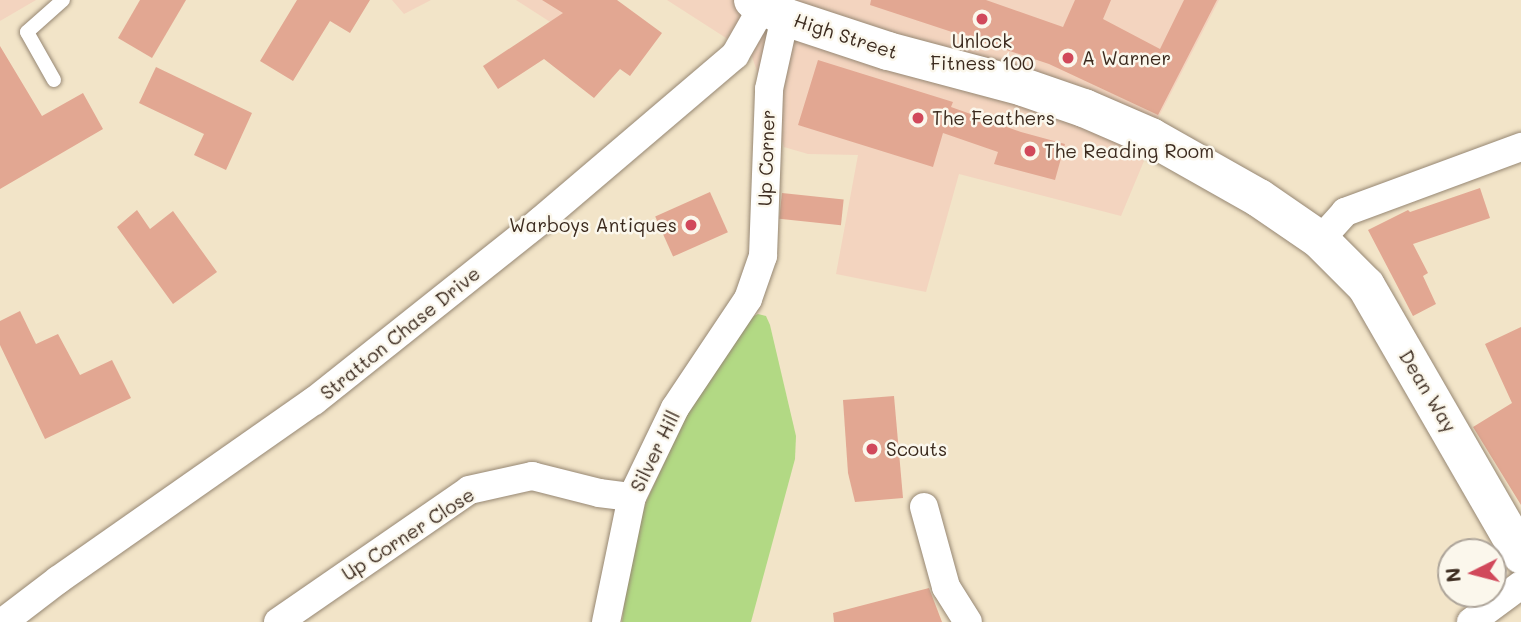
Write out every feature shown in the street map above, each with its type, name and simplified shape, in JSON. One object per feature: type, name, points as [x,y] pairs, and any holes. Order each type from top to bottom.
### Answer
[{"type":"street","name":"High Street","points":[[767,8],[888,51],[1023,87],[1084,108],[1151,137],[1259,198],[1320,240]]},
{"type":"street","name":"Up Corner","points":[[748,299],[762,256],[769,89],[767,8]]},
{"type":"street","name":"Stratton Chase Drive","points":[[3,622],[58,580],[314,401],[540,221],[735,55],[767,8]]},
{"type":"street","points":[[1320,240],[1345,212],[1521,147]]},
{"type":"street","name":"Dean Way","points":[[1320,240],[1366,286],[1521,554]]},
{"type":"street","name":"Silver Hill","points":[[606,622],[632,497],[675,408],[748,299]]},
{"type":"street","name":"Up Corner Close","points":[[278,622],[469,490],[532,476],[600,493],[632,497]]},
{"type":"street","points":[[924,507],[946,587],[968,622]]},
{"type":"street","points":[[1471,622],[1521,585]]},
{"type":"lane","points":[[54,79],[27,33],[63,0]]},
{"type":"shaded area","points":[[0,0],[36,0],[0,21]]},
{"type":"shaded area","points":[[392,0],[431,0],[404,14]]},
{"type":"shaded area","points":[[516,0],[591,0],[569,34]]},
{"type":"shaded area","points":[[667,0],[1219,0],[1138,157],[1144,161],[1121,216],[959,174],[926,292],[836,274],[858,155],[808,154],[784,147],[751,54]]},
{"type":"green space","points":[[758,314],[766,316],[770,325],[796,436],[795,459],[751,622],[622,622],[630,556],[646,502],[686,416],[748,319]]},
{"type":"building","points":[[140,0],[186,0],[152,58],[118,38]]},
{"type":"building","points":[[297,0],[370,0],[350,33],[330,21],[293,81],[260,61]]},
{"type":"building","points":[[542,0],[617,0],[662,33],[630,76],[620,69],[594,98],[544,59],[498,89],[483,66],[563,13]]},
{"type":"building","points":[[871,0],[986,0],[1063,27],[1075,0],[1111,0],[1103,19],[1160,49],[1184,0],[1217,0],[1158,115],[1049,64],[870,5]]},
{"type":"building","points":[[0,46],[42,116],[83,93],[103,129],[0,189]]},
{"type":"building","points":[[818,60],[953,102],[951,107],[1021,132],[1065,144],[1055,180],[994,164],[998,152],[943,133],[933,167],[798,125]]},
{"type":"building","points":[[156,67],[252,113],[226,170],[194,155],[204,134],[139,103]]},
{"type":"building","points":[[1480,188],[1490,218],[1413,244],[1428,273],[1423,276],[1436,304],[1413,316],[1368,230],[1408,210],[1410,212]]},
{"type":"building","name":"Warboys Antiques","points":[[710,192],[728,232],[673,257],[655,216]]},
{"type":"building","points":[[782,193],[844,199],[841,225],[779,219]]},
{"type":"building","points":[[137,210],[150,229],[173,211],[217,272],[173,304],[117,227]]},
{"type":"building","points":[[20,311],[36,344],[58,334],[80,375],[112,360],[131,398],[45,439],[0,345],[0,321]]},
{"type":"building","points":[[1521,327],[1521,505],[1473,427],[1512,403],[1485,344]]},
{"type":"building","name":"Scouts","points":[[894,396],[903,498],[855,502],[848,473],[843,400]]},
{"type":"building","points":[[929,588],[942,622],[834,622],[833,613]]},
{"type":"place","name":"Unlock Fitness 100","points":[[982,19]]},
{"type":"place","name":"A Warner","points":[[1068,58]]},
{"type":"place","name":"The Feathers","points":[[918,118]]},
{"type":"place","name":"The Reading Room","points":[[1030,151]]},
{"type":"place","name":"Warboys Antiques","points":[[691,225]]},
{"type":"place","name":"Scouts","points":[[872,449]]}]
